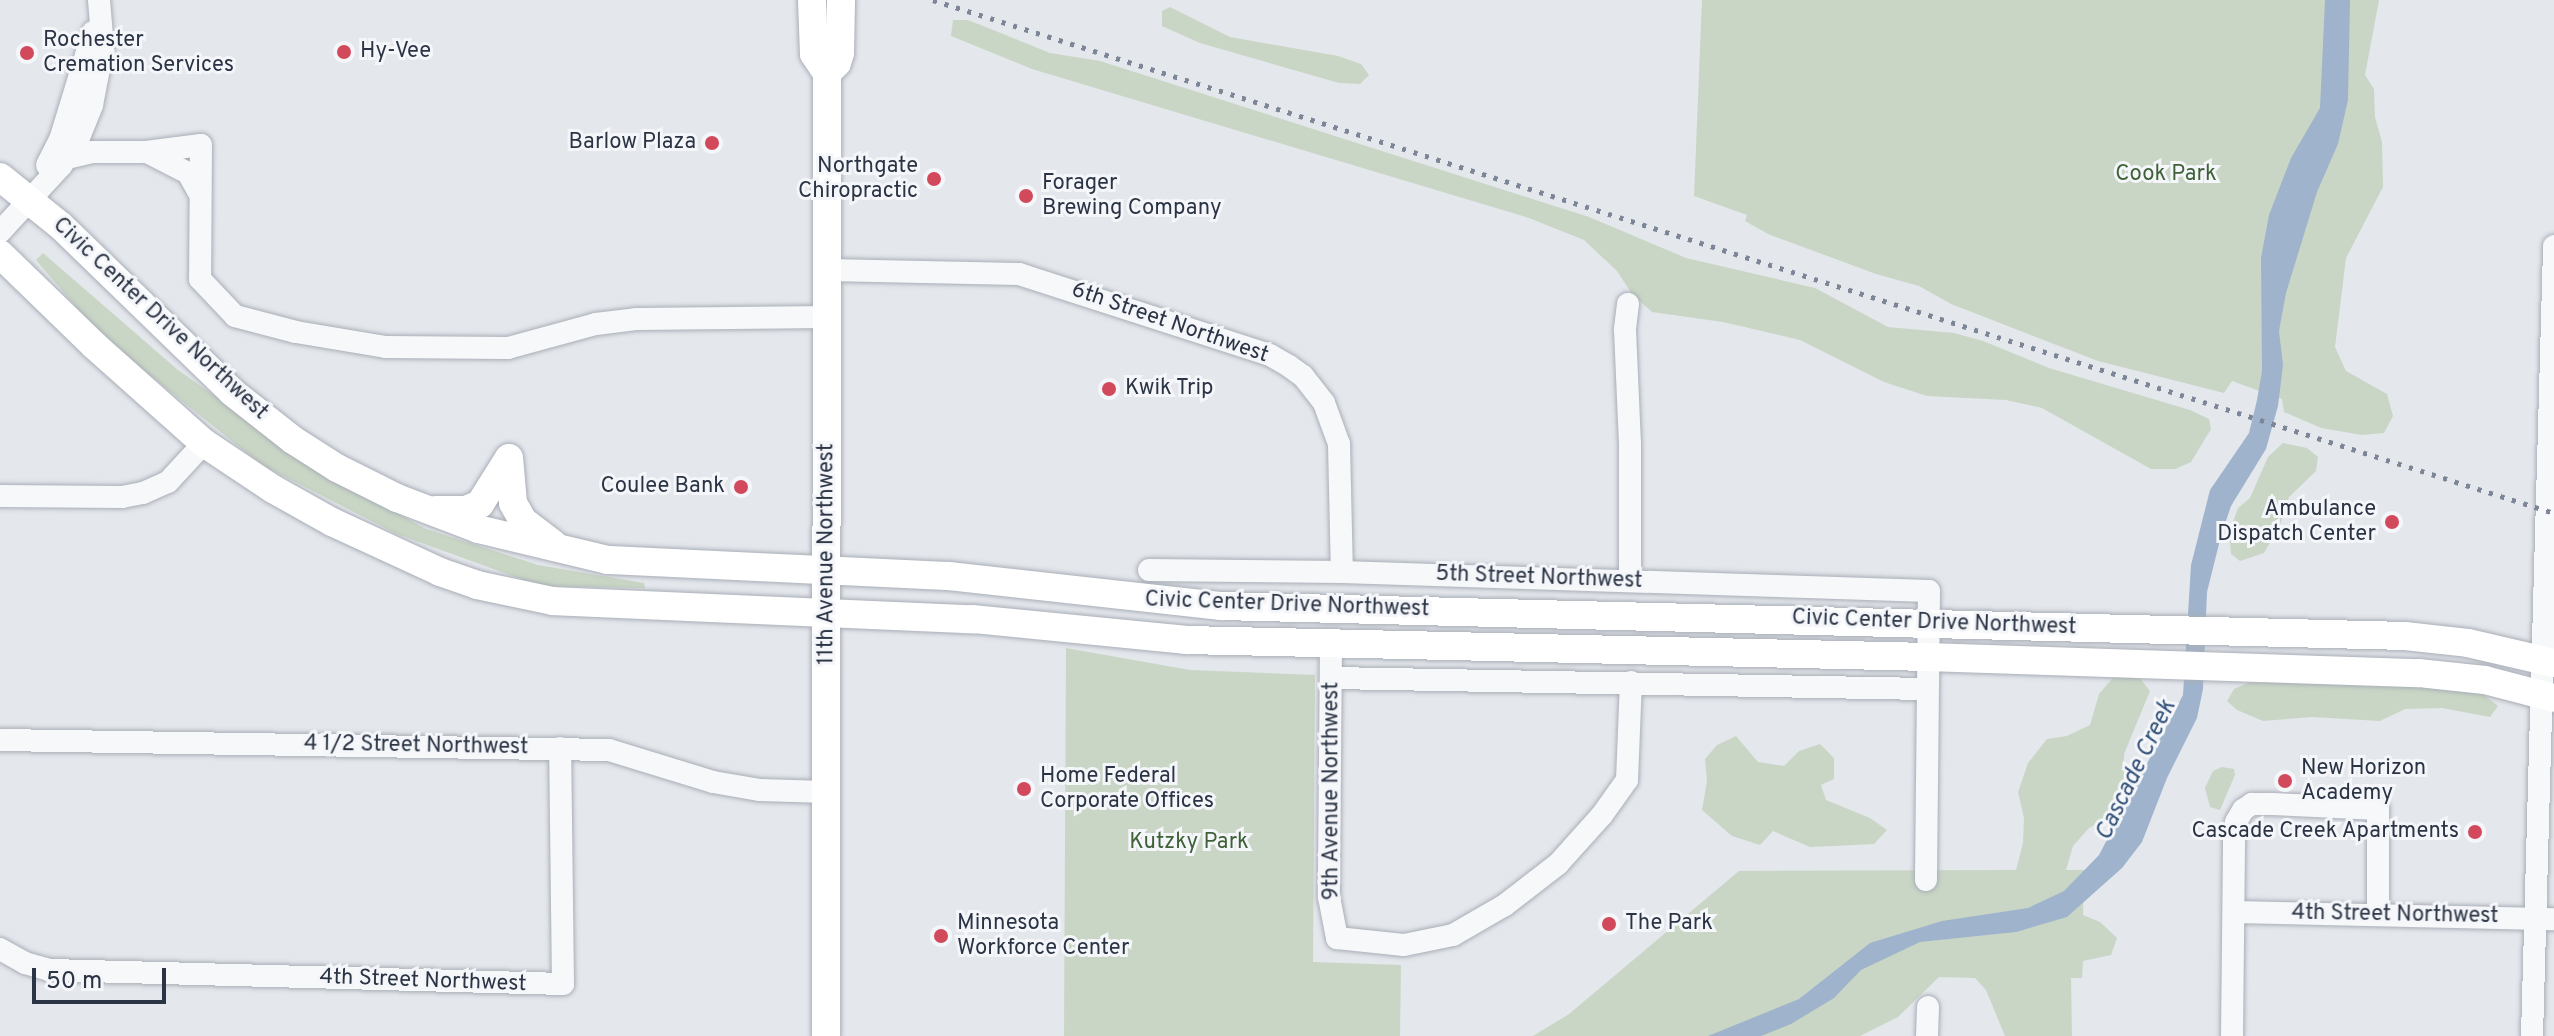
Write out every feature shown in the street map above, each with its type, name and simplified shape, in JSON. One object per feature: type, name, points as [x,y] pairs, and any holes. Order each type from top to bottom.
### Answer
[{"type":"main road","name":"11th Avenue Northwest","points":[[812,0],[814,54],[827,73],[826,1036]]},
{"type":"main road","name":"11th Avenue Northwest","points":[[827,73],[837,63],[840,53],[841,0]]},
{"type":"main road","name":"Civic Center Drive Northwest","points":[[0,177],[29,198],[232,392],[293,440],[366,483],[430,511],[478,529],[608,560],[1012,581],[1158,602],[1221,606],[2142,628],[2427,638],[2547,661]]},
{"type":"main road","name":"Civic Center Drive Northwest","points":[[0,254],[95,346],[204,443],[332,522],[440,572],[477,585],[553,601],[828,610],[979,619],[1186,640],[1927,657],[2457,676],[2547,696]]},
{"type":"main road","points":[[430,511],[466,510],[480,504],[509,458],[513,503],[523,521],[563,551]]},
{"type":"street","points":[[0,232],[67,158],[92,105],[103,48],[99,7]]},
{"type":"street","points":[[29,198],[60,140],[99,7]]},
{"type":"street","points":[[67,158],[92,152],[146,152],[201,145],[198,191],[200,279],[235,316],[352,342],[461,349],[508,348],[596,324],[636,319],[827,317]]},
{"type":"street","points":[[146,152],[188,173],[198,191]]},
{"type":"street","points":[[2532,1036],[2544,919],[2554,246]]},
{"type":"street","name":"6th Street Northwest","points":[[827,270],[1019,274],[1226,340],[1289,366],[1312,386],[1324,403],[1339,444],[1342,572]]},
{"type":"street","points":[[1628,304],[1625,330],[1630,443],[1630,580]]},
{"type":"street","points":[[0,496],[122,497],[143,493],[168,482],[204,443]]},
{"type":"street","name":"5th Street Northwest","points":[[1149,570],[1342,572],[1929,591],[1928,623]]},
{"type":"street","points":[[1926,880],[1928,623]]},
{"type":"street","name":"9th Avenue Northwest","points":[[1331,644],[1329,897],[1337,938],[1404,945],[1453,935],[1505,905],[1558,864],[1602,815],[1627,780],[1631,682]]},
{"type":"street","points":[[1332,678],[1927,689]]},
{"type":"street","name":"4 1/2 Street Northwest","points":[[0,740],[609,750],[713,782],[760,790],[826,792]]},
{"type":"street","name":"4th Street Northwest","points":[[0,949],[25,963],[50,970],[563,984],[560,748]]},
{"type":"street","points":[[2232,1036],[2236,822],[2243,810],[2252,804],[2378,809],[2378,914]]},
{"type":"street","name":"4th Street Northwest","points":[[2235,912],[2544,919]]},
{"type":"street","points":[[1927,1036],[1928,1007]]},
{"type":"green space","name":"Cook Park","points":[[1702,0],[2379,0],[2365,75],[2374,89],[2375,117],[2382,142],[2383,187],[2346,258],[2335,347],[2346,371],[2387,394],[2393,416],[2384,433],[2362,435],[2321,428],[2284,412],[2282,399],[2232,381],[2224,393],[2098,361],[1951,304],[1919,286],[1876,274],[1768,234],[1745,221],[1747,215],[1694,196]]},
{"type":"green space","points":[[1170,7],[1230,37],[1338,56],[1361,64],[1369,75],[1360,84],[1339,83],[1200,43],[1162,26],[1162,11]]},
{"type":"green space","points":[[953,20],[968,20],[1050,53],[1100,61],[1589,217],[1686,258],[1815,288],[1888,327],[1954,333],[1983,341],[2049,368],[2190,410],[2209,419],[2211,429],[2191,462],[2175,469],[2151,469],[2042,408],[2006,400],[1927,396],[1884,382],[1800,340],[1723,322],[1652,312],[1632,294],[1617,271],[1584,240],[1529,218],[1032,69],[951,36]]},
{"type":"green space","points":[[43,253],[178,370],[321,471],[426,529],[538,565],[644,583],[645,588],[540,586],[397,534],[262,465],[101,336],[36,260]]},
{"type":"green space","points":[[2283,443],[2307,448],[2318,457],[2316,471],[2289,497],[2280,525],[2264,553],[2240,561],[2231,554],[2229,533],[2238,508],[2250,498],[2268,457]]},
{"type":"green space","name":"Kutzky Park","points":[[1066,648],[1190,670],[1315,675],[1313,962],[1401,965],[1400,1036],[1064,1036]]},
{"type":"green space","points":[[2117,673],[2136,673],[2150,691],[2124,754],[2124,792],[2111,817],[2089,828],[2073,846],[2066,870],[2084,870],[2083,915],[2100,922],[2117,938],[2111,955],[2083,961],[2082,978],[2071,978],[2072,1036],[2005,1036],[1986,990],[1975,978],[1939,977],[1898,1017],[1860,1036],[1533,1036],[1569,1014],[1739,871],[2016,870],[2023,843],[2024,818],[2018,792],[2028,763],[2047,739],[2067,736],[2090,725],[2099,694]]},
{"type":"green space","points":[[2410,682],[2483,694],[2498,706],[2490,717],[2442,708],[2405,709],[2380,721],[2312,717],[2263,721],[2237,710],[2227,701],[2234,689],[2248,683]]},
{"type":"green space","points":[[1736,736],[1758,762],[1784,766],[1799,751],[1820,744],[1834,758],[1834,779],[1821,785],[1826,800],[1870,818],[1887,830],[1874,844],[1810,847],[1773,831],[1760,845],[1732,836],[1702,810],[1707,781],[1705,759],[1717,745]]},
{"type":"green space","points":[[2222,767],[2234,769],[2235,775],[2220,810],[2210,807],[2205,788],[2213,771]]},
{"type":"water","points":[[2325,0],[2350,0],[2348,100],[2338,144],[2317,192],[2286,293],[2279,331],[2283,365],[2278,406],[2266,449],[2231,506],[2207,592],[2203,689],[2197,718],[2167,778],[2142,842],[2122,868],[2067,917],[2016,932],[1920,942],[1861,970],[1834,998],[1791,1024],[1761,1036],[1708,1036],[1799,999],[1870,943],[1942,921],[2028,908],[2064,891],[2099,855],[2183,695],[2191,565],[2210,490],[2249,433],[2257,400],[2262,371],[2261,258],[2269,215],[2291,158],[2320,108]]},
{"type":"railway","points":[[933,0],[2554,513]]},
{"type":"place","name":"Hy-Vee","points":[[344,52]]},
{"type":"place","name":"Rochester Cremation Services","points":[[27,53]]},
{"type":"place","name":"Barlow Plaza","points":[[712,143]]},
{"type":"place","name":"Northgate Chiropractic","points":[[934,179]]},
{"type":"place","name":"Forager Brewing Company","points":[[1026,196]]},
{"type":"place","name":"Kwik Trip","points":[[1109,389]]},
{"type":"place","name":"Coulee Bank","points":[[741,487]]},
{"type":"place","name":"Ambulance Dispatch Center","points":[[2392,522]]},
{"type":"place","name":"New Horizon Academy","points":[[2285,781]]},
{"type":"place","name":"Home Federal Corporate Offices","points":[[1024,789]]},
{"type":"place","name":"Cascade Creek Apartments","points":[[2475,832]]},
{"type":"place","name":"The Park","points":[[1609,924]]},
{"type":"place","name":"Minnesota Workforce Center","points":[[941,936]]},
{"type":"water label","name":"Cascade Creek","points":[[2137,771]]}]
